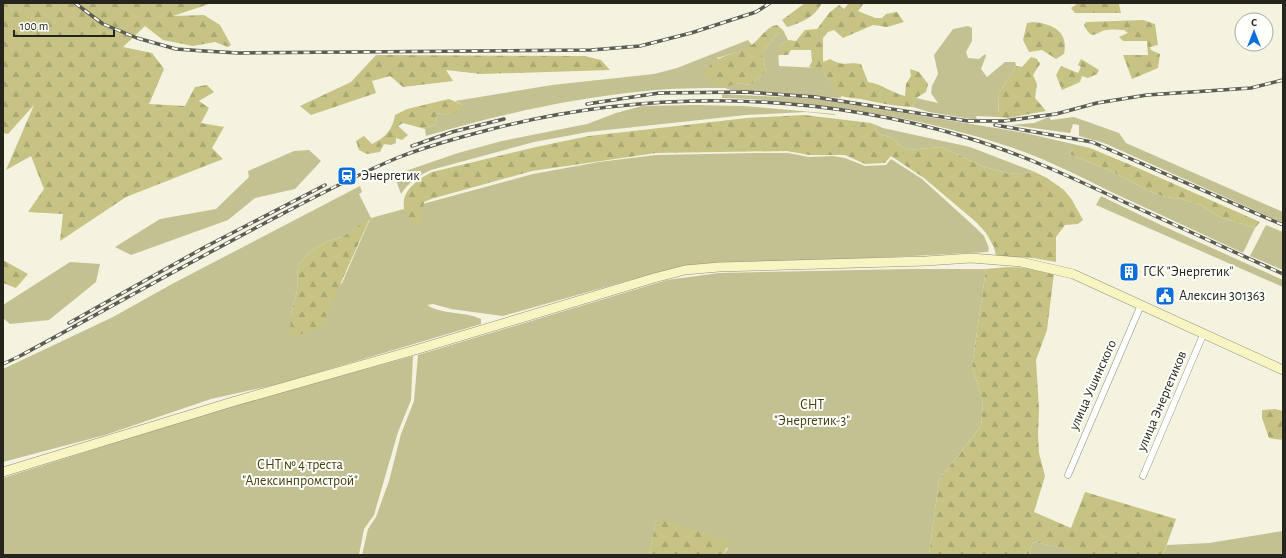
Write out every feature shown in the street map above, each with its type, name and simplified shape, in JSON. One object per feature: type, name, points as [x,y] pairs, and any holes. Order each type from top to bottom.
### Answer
[{"type":"main road","points":[[3,472],[232,402],[415,350],[654,278],[685,270],[719,267],[926,261],[971,258],[1021,262],[1073,274],[1203,335],[1283,370]]},
{"type":"street","name":"улица Ушинского","points":[[1068,475],[1141,305]]},
{"type":"street","name":"улица Энергетиков","points":[[1143,476],[1203,335]]},
{"type":"green space","points":[[3,3],[212,3],[173,16],[204,15],[220,25],[231,45],[228,47],[215,42],[193,46],[163,40],[145,26],[123,47],[152,53],[164,69],[149,104],[185,106],[195,87],[207,85],[214,92],[199,101],[209,108],[201,123],[224,127],[212,148],[223,159],[126,197],[60,241],[63,214],[28,212],[44,189],[31,156],[6,170],[34,105],[8,134],[3,133]]},
{"type":"green space","points":[[805,3],[822,3],[812,16],[797,24],[787,27],[782,20]]},
{"type":"green space","points":[[849,3],[864,3],[858,11],[875,18],[882,18],[886,14],[897,12],[904,22],[887,27],[873,25],[843,38],[834,30],[828,32],[823,38],[823,62],[830,59],[843,64],[861,64],[868,82],[905,96],[906,84],[911,76],[910,69],[919,72],[928,84],[926,92],[916,98],[913,107],[842,96],[837,93],[823,72],[809,67],[812,61],[811,50],[791,50],[788,55],[778,55],[778,47],[788,40],[796,41],[805,30],[817,29],[830,12],[839,5],[844,9]]},
{"type":"green space","points":[[1077,4],[1119,4],[1121,13],[1075,13],[1071,8]]},
{"type":"green space","points":[[1143,20],[1155,24],[1158,45],[1150,47],[1151,50],[1160,54],[1158,68],[1132,79],[1123,55],[1148,55],[1147,41],[1123,41],[1119,37],[1128,33],[1124,30],[1107,30],[1092,35],[1084,25],[1086,22]]},
{"type":"green space","points":[[1034,22],[1053,27],[1058,30],[1064,40],[1064,54],[1056,59],[1042,50],[1029,52],[1023,40],[1027,23]]},
{"type":"green space","points":[[777,25],[783,30],[775,36],[762,54],[766,71],[751,85],[735,83],[725,88],[714,83],[704,75],[714,62],[753,44],[767,30]]},
{"type":"green space","points":[[968,26],[972,28],[972,41],[966,52],[968,58],[979,59],[985,54],[986,56],[981,69],[987,77],[1005,62],[1015,62],[1016,66],[999,93],[998,117],[976,116],[977,120],[929,112],[913,107],[916,98],[938,103],[931,93],[932,86],[938,74],[934,55],[953,29]]},
{"type":"green space","points":[[783,30],[788,40],[778,47],[779,66],[820,68],[842,96],[840,98],[731,90],[725,88],[656,90],[590,98],[535,108],[426,136],[425,129],[436,124],[437,113],[447,115],[463,105],[455,101],[552,85],[654,74],[677,68],[748,40],[752,45],[748,49],[717,58],[735,83],[751,85],[766,71],[762,54],[775,36]]},
{"type":"green space","points":[[376,55],[584,56],[601,60],[610,70],[481,74],[446,70],[453,81],[403,87],[390,76],[372,81],[376,93],[311,115],[300,106],[351,82]]},
{"type":"green space","points":[[1031,57],[1037,59],[1040,64],[1033,75],[1037,84],[1035,98],[1046,111],[1008,118],[998,117],[999,93],[1016,66],[1022,67]]},
{"type":"green space","points":[[1081,59],[1099,70],[1097,74],[1088,78],[1082,76],[1080,82],[1062,90],[1056,75],[1061,66],[1078,73],[1081,67],[1078,65]]},
{"type":"green space","points":[[722,94],[820,99],[1025,133],[1090,148],[1073,148],[1069,154],[1111,171],[1149,191],[1165,197],[1182,199],[1201,205],[1220,217],[1255,228],[1243,253],[1051,163],[1022,151],[973,135],[902,118],[866,112],[794,103],[722,98]]},
{"type":"green space","points":[[449,99],[463,105],[458,112],[447,115],[437,113],[436,124],[425,129],[403,123],[398,126],[408,135],[402,140],[396,138],[396,143],[391,145],[384,144],[380,152],[367,154],[359,150],[356,141],[364,136],[372,144],[381,139],[390,129],[395,115],[407,109]]},
{"type":"green space","points":[[642,106],[745,106],[835,114],[835,115],[806,112],[746,115],[588,132],[534,142],[431,170],[414,180],[401,194],[394,175],[458,153],[502,141],[587,124],[616,113]]},
{"type":"green space","points":[[804,115],[871,123],[880,134],[893,138],[900,146],[908,150],[942,147],[982,166],[1009,174],[1035,172],[1047,178],[1064,190],[1072,200],[1083,220],[1078,224],[1065,225],[1056,237],[1056,262],[1033,258],[996,256],[994,247],[986,233],[976,222],[924,178],[891,156],[885,163],[865,164],[845,155],[809,155],[787,151],[656,153],[532,171],[424,202],[420,223],[416,227],[408,218],[404,207],[404,200],[410,188],[420,179],[432,172],[536,147],[589,136],[747,118]]},
{"type":"green space","points":[[1049,117],[1051,120],[1074,117],[1119,133],[1126,143],[1283,212],[1283,223],[1104,143],[1079,136],[1079,125],[1073,124],[1070,133],[1011,125],[1034,123]]},
{"type":"green space","points":[[871,123],[883,128],[970,147],[1035,172],[1009,174],[982,166],[942,147],[908,150],[900,146],[893,138],[880,134]]},
{"type":"green space","points":[[1073,148],[1090,148],[1260,222],[1255,228],[1220,217],[1201,205],[1182,199],[1165,197],[1149,191],[1111,171],[1069,154]]},
{"type":"green space","points":[[309,150],[321,161],[295,189],[255,198],[228,220],[131,255],[115,247],[160,219],[216,209],[249,177],[248,171],[294,151]]},
{"type":"green space","points":[[788,153],[809,157],[833,156],[845,158],[865,166],[886,165],[891,159],[922,179],[976,228],[984,236],[989,248],[988,252],[817,261],[718,262],[648,275],[503,316],[451,309],[433,304],[427,305],[446,312],[468,315],[481,319],[481,324],[279,384],[211,399],[105,435],[3,462],[3,369],[113,317],[172,284],[360,186],[362,192],[359,194],[371,218],[533,174],[599,162],[656,155]],"holes":[[[370,219],[342,283],[291,315],[297,290],[298,265],[310,251],[328,241],[344,236]]]},
{"type":"green space","points":[[1101,196],[1163,226],[1283,280],[1283,287],[1096,205]]},
{"type":"green space","points":[[370,218],[321,327],[290,338],[291,315],[297,290],[298,265],[310,251],[328,241],[344,236]]},
{"type":"green space","points":[[1266,225],[1283,232],[1283,270],[1250,256]]},
{"type":"green space","points":[[3,260],[28,274],[16,288],[3,283]]},
{"type":"green space","points":[[70,262],[100,264],[96,282],[49,320],[10,324],[3,318],[3,305]]},
{"type":"green space","points":[[1007,267],[1032,268],[1054,273],[1047,330],[1036,360],[1039,409],[1039,453],[1045,476],[1034,512],[1071,528],[1085,492],[1176,519],[1163,555],[1081,555],[1068,549],[1033,542],[1029,555],[929,555],[939,480],[981,426],[983,402],[972,366],[986,269]]},
{"type":"green space","name":"СНТ \"Энергетик-3\"","points":[[986,269],[972,366],[983,402],[981,426],[939,480],[929,555],[723,555],[728,548],[657,519],[649,555],[362,555],[368,529],[376,517],[389,481],[401,434],[414,401],[418,355],[667,280],[719,273]]},
{"type":"green space","name":"СНТ № 4 треста \"Алексинпромстрой\"","points":[[413,356],[411,400],[398,432],[374,515],[364,529],[359,555],[3,555],[3,478],[222,409]]},
{"type":"green space","points":[[1275,409],[1283,411],[1283,440],[1269,438],[1262,418],[1262,410]]},
{"type":"green space","points":[[657,518],[730,541],[723,555],[649,555]]},
{"type":"green space","points":[[1283,531],[1283,555],[1163,555],[1167,545],[1209,543]]},
{"type":"green space","points":[[1033,542],[1069,549],[1081,555],[1029,555]]},
{"type":"railway","points":[[75,3],[103,24],[137,38],[176,49],[239,53],[591,50],[640,46],[691,33],[756,12],[770,3]]},
{"type":"railway","points":[[587,104],[659,93],[745,92],[815,97],[968,121],[1004,121],[1056,114],[1097,103],[1147,95],[1251,88],[1283,80]]},
{"type":"railway","points":[[3,364],[296,207],[346,181],[397,158],[453,139],[547,117],[607,107],[667,102],[727,101],[787,104],[847,111],[906,122],[965,137],[1005,150],[1045,166],[1283,274]]},
{"type":"railway","points":[[412,146],[452,132],[504,119]]},
{"type":"railway","points":[[995,125],[1092,142],[1283,225]]},
{"type":"railway","points":[[69,323],[205,247],[325,185]]},
{"type":"place","name":"Энергетик","points":[[347,176]]},
{"type":"place","name":"ГСК \"Энергетик\"","points":[[1129,272]]},
{"type":"place","name":"Алексин 301363","points":[[1165,296]]}]
